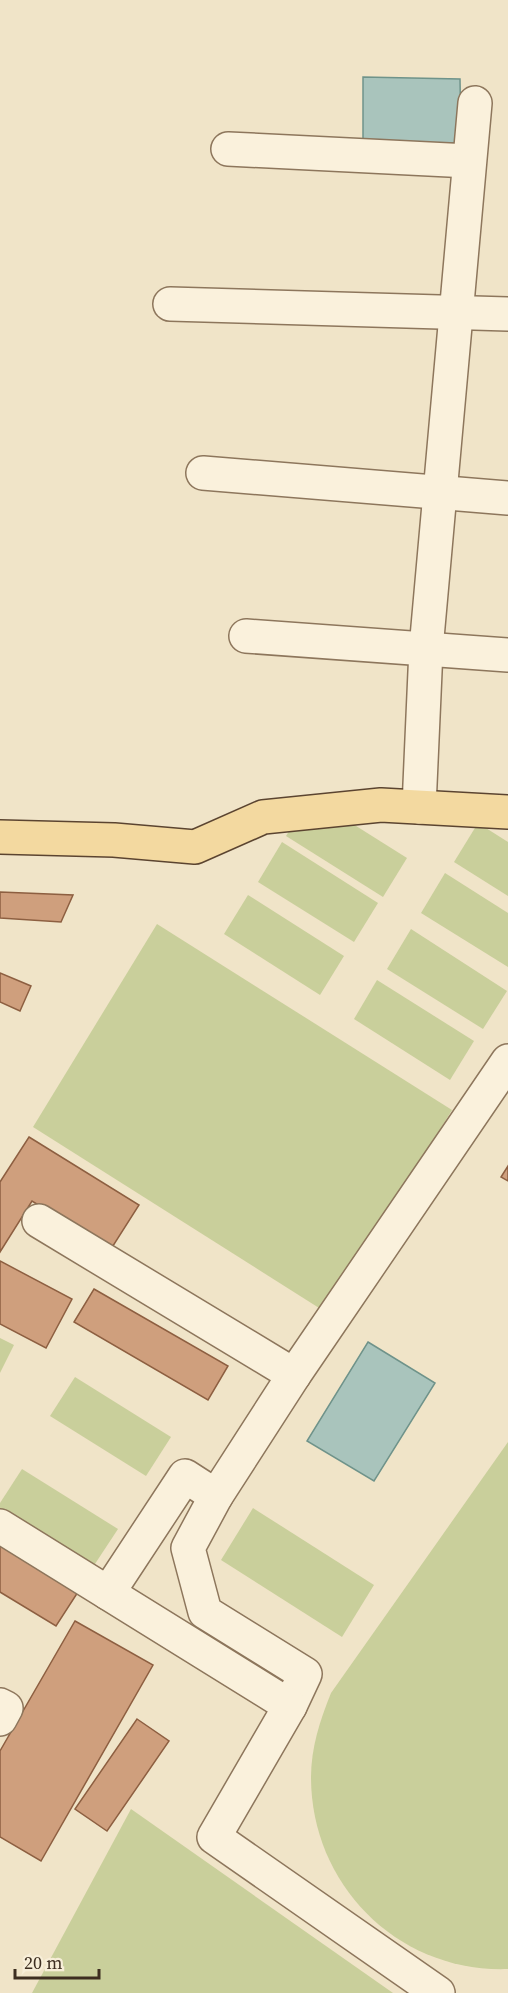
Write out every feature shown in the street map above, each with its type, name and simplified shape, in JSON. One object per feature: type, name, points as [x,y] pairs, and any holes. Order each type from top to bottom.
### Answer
[{"type":"main road","points":[[0,837],[114,840],[195,847],[263,818],[381,805],[508,812]]},
{"type":"street","points":[[419,807],[426,649],[475,104]]},
{"type":"street","points":[[228,149],[469,161]]},
{"type":"street","points":[[170,304],[508,314]]},
{"type":"street","points":[[203,472],[508,498]]},
{"type":"street","points":[[246,636],[508,656]]},
{"type":"street","points":[[438,1993],[214,1837],[291,1706],[305,1674],[205,1612],[188,1548],[216,1496],[294,1375],[508,1061]]},
{"type":"street","points":[[39,1221],[294,1375]]},
{"type":"street","points":[[108,1593],[185,1476],[216,1496]]},
{"type":"street","points":[[0,1526],[291,1706]]},
{"type":"street","points":[[0,1705],[6,1708],[0,1719]]},
{"type":"green space","points":[[310,797],[407,858],[383,897],[286,836]]},
{"type":"green space","points":[[478,823],[508,842],[508,896],[454,862]]},
{"type":"green space","points":[[282,842],[378,903],[354,942],[258,882]]},
{"type":"green space","points":[[445,873],[508,913],[508,967],[421,913]]},
{"type":"green space","points":[[248,895],[344,956],[320,995],[224,934]]},
{"type":"green space","points":[[157,924],[452,1110],[327,1313],[33,1127]]},
{"type":"green space","points":[[411,929],[507,991],[483,1029],[387,969]]},
{"type":"green space","points":[[377,980],[474,1041],[450,1080],[354,1019]]},
{"type":"green space","points":[[0,1338],[14,1345],[0,1373]]},
{"type":"green space","points":[[75,1377],[171,1437],[146,1476],[50,1416]]},
{"type":"green space","points":[[508,1442],[508,1969],[468,1966],[431,1956],[398,1939],[369,1915],[345,1887],[326,1854],[315,1817],[311,1777],[317,1734],[331,1693]]},
{"type":"green space","points":[[22,1469],[118,1529],[89,1573],[0,1510],[0,1503]]},
{"type":"green space","points":[[253,1508],[374,1585],[342,1637],[221,1560]]},
{"type":"green space","points":[[131,1809],[393,1993],[32,1993]]},
{"type":"water","points":[[363,77],[460,79],[461,143],[363,142]]},
{"type":"water","points":[[368,1342],[435,1383],[374,1481],[307,1441]]},
{"type":"building","points":[[0,892],[73,895],[61,922],[0,918]]},
{"type":"building","points":[[0,973],[31,986],[20,1011],[0,1002]]},
{"type":"building","points":[[29,1137],[139,1205],[111,1249],[32,1201],[0,1252],[0,1182]]},
{"type":"building","points":[[508,1166],[508,1181],[501,1177]]},
{"type":"building","points":[[0,1261],[72,1299],[46,1348],[0,1324]]},
{"type":"building","points":[[94,1289],[228,1366],[208,1400],[74,1322]]},
{"type":"building","points":[[0,1545],[78,1592],[56,1626],[0,1592]]},
{"type":"building","points":[[75,1621],[153,1665],[41,1861],[0,1837],[0,1751]]},
{"type":"building","points":[[137,1719],[169,1741],[107,1831],[75,1809]]}]
